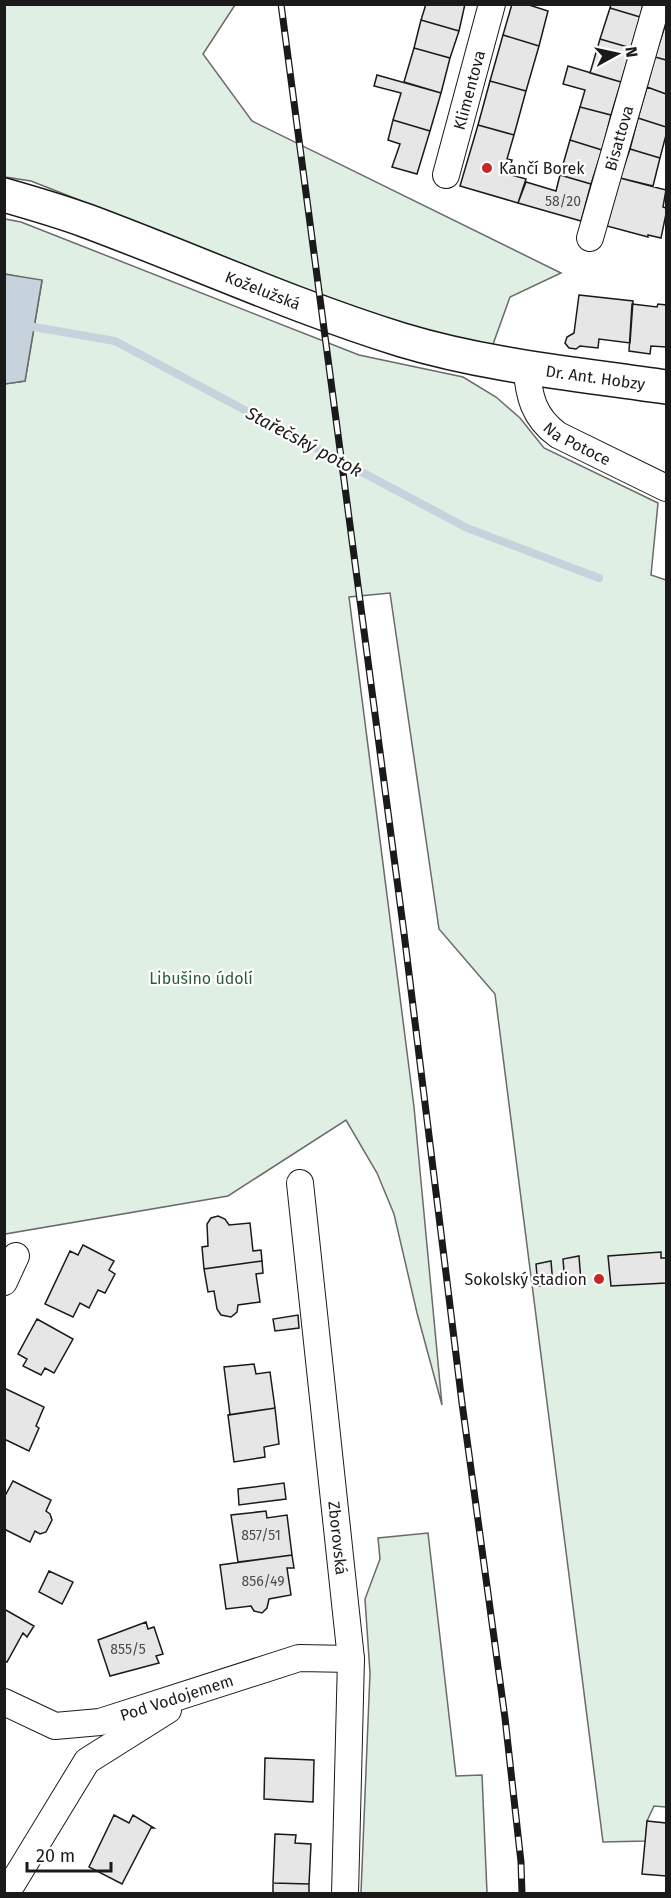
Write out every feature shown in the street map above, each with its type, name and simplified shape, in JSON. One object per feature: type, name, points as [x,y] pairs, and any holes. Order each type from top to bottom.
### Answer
[{"type":"main road","name":"Koželužská","points":[[4,195],[86,220],[233,279],[365,328],[445,351],[526,366]]},
{"type":"main road","name":"Dr. Ant. Hobzy","points":[[526,366],[666,387]]},
{"type":"street","name":"Klimentova","points":[[446,175],[492,4]]},
{"type":"street","name":"Bisattova","points":[[590,238],[657,4]]},
{"type":"street","name":"Na Potoce","points":[[526,366],[533,404],[546,426],[558,435],[666,488]]},
{"type":"street","name":"Zborovská","points":[[300,1183],[351,1659],[345,1893]]},
{"type":"street","points":[[4,1282],[16,1256]]},
{"type":"street","name":"Pod Vodojemem","points":[[4,1702],[55,1726],[100,1722],[299,1658],[351,1659]]},
{"type":"street","points":[[6,1893],[87,1761],[199,1691]]},
{"type":"green space","points":[[5,5],[235,5],[203,54],[252,121],[561,273],[510,297],[492,347],[371,315],[31,181],[5,177]]},
{"type":"green space","name":"Libušino údolí","points":[[5,219],[21,222],[359,355],[463,377],[496,397],[520,418],[544,448],[658,503],[651,575],[666,580],[666,1807],[654,1806],[647,1821],[646,1841],[603,1842],[495,994],[439,929],[390,593],[349,597],[414,1107],[442,1405],[417,1313],[394,1214],[377,1173],[346,1120],[228,1196],[5,1234],[4,384],[25,381],[42,281],[5,274]]},
{"type":"green space","points":[[428,1533],[456,1776],[482,1775],[487,1893],[361,1893],[370,1673],[365,1599],[380,1559],[378,1538]]},
{"type":"shaded area","points":[[4,274],[42,280],[25,381],[5,384]]},
{"type":"building","points":[[426,4],[465,4],[459,31],[421,20]]},
{"type":"building","points":[[512,4],[526,4],[548,11],[539,46],[503,35]]},
{"type":"building","points":[[611,4],[643,4],[640,17],[610,8]]},
{"type":"building","points":[[610,8],[640,17],[631,48],[600,39]]},
{"type":"building","points":[[421,20],[459,31],[450,58],[414,48]]},
{"type":"building","points":[[666,27],[666,60],[655,57]]},
{"type":"building","points":[[503,35],[539,46],[526,91],[490,81]]},
{"type":"building","points":[[600,39],[631,48],[621,82],[590,73]]},
{"type":"building","points":[[414,48],[450,58],[441,93],[404,82]]},
{"type":"building","points":[[655,57],[666,60],[666,94],[647,87]]},
{"type":"building","points":[[568,66],[621,82],[611,115],[580,107],[585,90],[563,84]]},
{"type":"building","points":[[377,75],[441,93],[430,131],[393,120],[401,93],[374,86]]},
{"type":"building","points":[[490,81],[526,91],[514,135],[478,125]]},
{"type":"building","points":[[647,87],[666,94],[666,127],[638,118]]},
{"type":"building","points":[[580,107],[611,115],[602,150],[570,140]]},
{"type":"building","points":[[638,118],[666,127],[660,158],[630,149]]},
{"type":"building","points":[[393,120],[430,131],[417,174],[392,167],[400,144],[388,140]]},
{"type":"building","name":"Kančí Borek","points":[[478,125],[514,135],[507,159],[512,160],[508,174],[526,179],[518,203],[460,186]]},
{"type":"building","points":[[570,140],[602,150],[591,184],[560,175]]},
{"type":"building","points":[[630,149],[660,158],[653,186],[620,178]]},
{"type":"building","points":[[560,175],[591,184],[581,221],[518,203],[526,182],[556,191]]},
{"type":"building","points":[[620,178],[666,190],[663,207],[666,208],[666,214],[661,238],[648,235],[648,237],[607,226]]},
{"type":"building","points":[[579,295],[633,301],[630,343],[599,339],[598,348],[580,346],[576,349],[569,348],[565,343],[567,337],[574,333]]},
{"type":"building","points":[[632,304],[657,307],[658,304],[666,305],[666,347],[651,346],[650,354],[629,351]]},
{"type":"building","points":[[218,1216],[225,1219],[229,1225],[250,1223],[253,1251],[261,1250],[262,1261],[204,1269],[202,1247],[208,1246],[207,1224],[211,1218]]},
{"type":"building","points":[[83,1245],[114,1261],[109,1270],[115,1274],[105,1293],[98,1290],[89,1308],[80,1303],[73,1317],[45,1304],[70,1251],[78,1255]]},
{"type":"building","points":[[661,1252],[661,1258],[666,1258],[666,1283],[611,1286],[608,1256]]},
{"type":"building","points":[[579,1256],[581,1282],[565,1284],[563,1259]]},
{"type":"building","points":[[262,1261],[263,1273],[256,1274],[260,1302],[238,1305],[237,1312],[231,1317],[221,1315],[217,1309],[214,1291],[208,1292],[204,1269]]},
{"type":"building","points":[[551,1261],[553,1285],[538,1286],[536,1264]]},
{"type":"building","points":[[298,1315],[299,1328],[275,1331],[273,1319]]},
{"type":"building","points":[[37,1319],[73,1339],[54,1373],[45,1368],[41,1375],[23,1366],[27,1359],[18,1354]]},
{"type":"building","points":[[254,1364],[256,1374],[270,1372],[275,1408],[230,1415],[224,1367]]},
{"type":"building","points":[[4,1388],[44,1407],[36,1426],[39,1428],[29,1451],[4,1439]]},
{"type":"building","points":[[275,1408],[279,1444],[264,1447],[265,1457],[234,1462],[228,1415]]},
{"type":"building","points":[[13,1481],[51,1500],[46,1511],[52,1520],[46,1532],[40,1534],[35,1531],[30,1542],[4,1529],[4,1493],[6,1494]]},
{"type":"building","points":[[284,1483],[286,1499],[239,1505],[238,1489]]},
{"type":"building","points":[[266,1511],[267,1518],[287,1515],[292,1555],[238,1562],[231,1515]]},
{"type":"building","points":[[292,1555],[294,1568],[287,1568],[291,1595],[269,1599],[267,1608],[262,1613],[254,1611],[251,1606],[226,1609],[220,1565]]},
{"type":"building","points":[[49,1571],[73,1582],[62,1604],[39,1592]]},
{"type":"building","points":[[4,1609],[34,1626],[27,1637],[23,1633],[7,1662],[4,1661]]},
{"type":"building","points":[[146,1622],[148,1629],[154,1627],[163,1654],[156,1656],[159,1663],[110,1676],[98,1640]]},
{"type":"building","points":[[265,1758],[314,1760],[313,1802],[264,1799]]},
{"type":"building","points":[[114,1815],[129,1823],[133,1815],[154,1828],[151,1828],[122,1884],[89,1867]]},
{"type":"building","points":[[647,1821],[666,1823],[666,1876],[642,1874]]},
{"type":"building","points":[[275,1834],[296,1835],[295,1843],[311,1844],[309,1884],[273,1883]]},
{"type":"building","points":[[273,1883],[309,1884],[309,1894],[273,1894]]},
{"type":"waterway","name":"Stařečský potok","points":[[4,328],[34,327],[115,341],[467,528],[599,578]]},
{"type":"railway","points":[[281,4],[404,933],[462,1403],[505,1718],[521,1862],[522,1894]]},
{"type":"place","name":"Kančí Borek","points":[[487,168]]},
{"type":"place","name":"Sokolský stadion","points":[[599,1279]]}]
